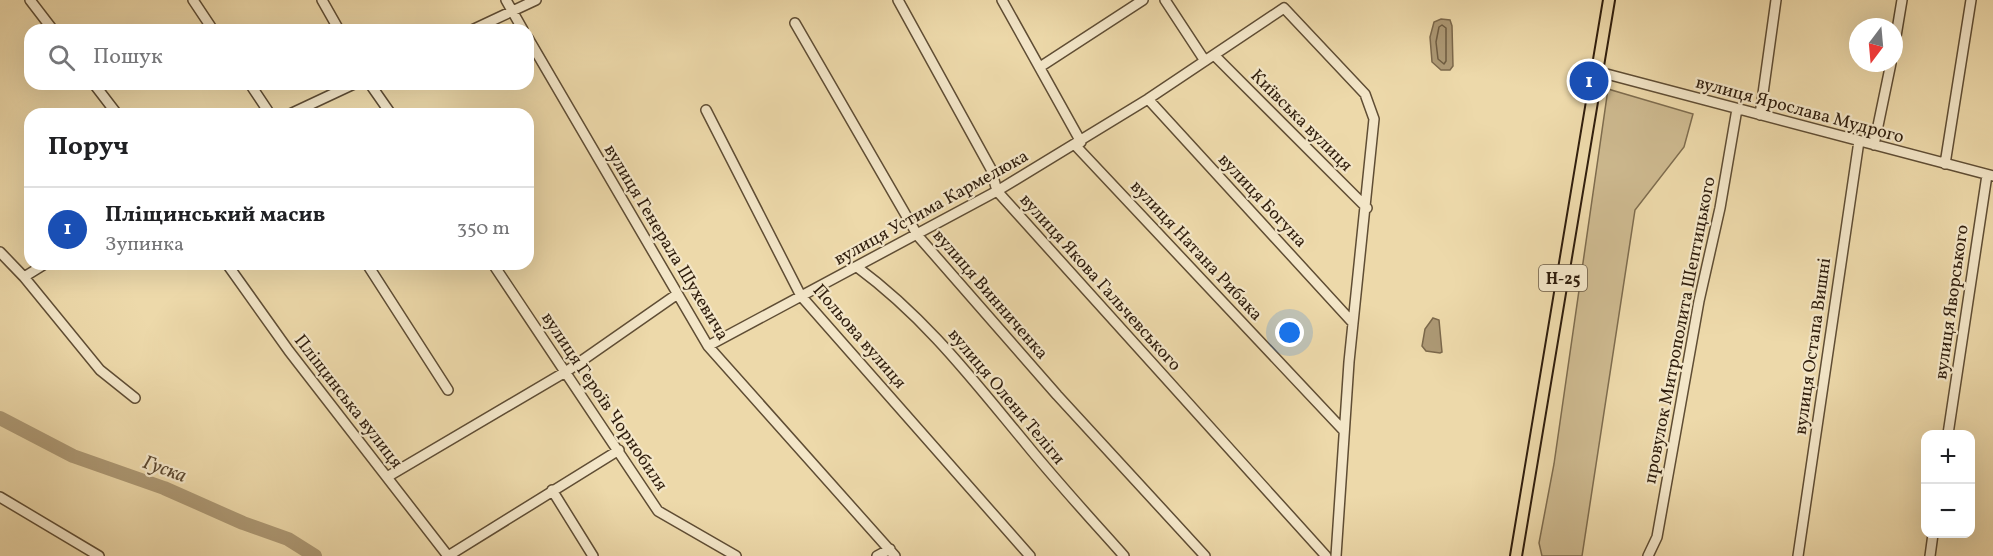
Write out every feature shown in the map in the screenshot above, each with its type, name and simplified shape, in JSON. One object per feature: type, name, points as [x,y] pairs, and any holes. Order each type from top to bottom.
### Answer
[{"type":"main road","name":"Н-25","points":[[1516,556],[1599,72],[1609,0]]},
{"type":"street","points":[[30,0],[48,24]]},
{"type":"street","points":[[193,0],[209,24]]},
{"type":"street","points":[[322,0],[336,24]]},
{"type":"street","points":[[506,0],[520,24]]},
{"type":"street","points":[[485,24],[536,0]]},
{"type":"street","name":"вулиця Якова Гальчевського","points":[[898,0],[991,169],[997,191],[1326,556]]},
{"type":"street","name":"вулиця Натана Рибака","points":[[1002,0],[1040,67],[1078,143],[1344,430]]},
{"type":"street","points":[[1040,67],[1143,0]]},
{"type":"street","points":[[1165,0],[1205,61]]},
{"type":"street","points":[[1760,115],[1776,0]]},
{"type":"street","points":[[1899,18],[1902,0]]},
{"type":"street","points":[[1945,164],[1971,0]]},
{"type":"street","name":"вулиця Устима Кармелюка","points":[[708,346],[918,236],[997,191],[1148,99],[1284,8],[1365,94],[1374,119],[1367,208]]},
{"type":"street","name":"вулиця Винниченка","points":[[795,23],[918,236],[1057,395],[1205,556]]},
{"type":"street","name":"вулиця Генерала Шухевича","points":[[534,48],[676,295],[708,346],[892,553]]},
{"type":"street","name":"Київська вулиця","points":[[1214,55],[1367,208]]},
{"type":"street","name":"вулиця Ярослава Мудрого","points":[[1599,72],[1990,175]]},
{"type":"street","points":[[1874,145],[1889,72]]},
{"type":"street","points":[[99,90],[112,108]]},
{"type":"street","points":[[254,90],[266,108]]},
{"type":"street","points":[[303,108],[341,90]]},
{"type":"street","points":[[374,90],[387,108]]},
{"type":"street","name":"вулиця Богуна","points":[[1148,99],[1353,323]]},
{"type":"street","name":"провулок Митрополита Шептицького","points":[[1648,556],[1657,537],[1699,300],[1720,208],[1737,109]]},
{"type":"street","name":"Польова вулиця","points":[[706,110],[801,296],[1030,556]]},
{"type":"street","name":"вулиця Остапа Вишні","points":[[1798,556],[1859,141]]},
{"type":"street","name":"вулиця Яворського","points":[[1949,430],[1990,175]]},
{"type":"street","points":[[1336,556],[1353,323],[1367,208]]},
{"type":"street","points":[[0,252],[24,277],[100,370],[135,398]]},
{"type":"street","name":"вулиця Олени Теліги","points":[[857,267],[895,295],[948,349],[1055,480],[1124,556]]},
{"type":"street","points":[[24,277],[35,270]]},
{"type":"street","name":"Пліщинська вулиця","points":[[231,270],[289,351],[448,556]]},
{"type":"street","points":[[371,270],[448,390]]},
{"type":"street","name":"вулиця Героїв Чорнобиля","points":[[498,270],[658,511],[736,556]]},
{"type":"street","points":[[387,477],[567,371],[676,295]]},
{"type":"street","points":[[448,556],[619,450]]},
{"type":"street","points":[[552,490],[593,556]]},
{"type":"street","points":[[0,497],[99,556]]},
{"type":"street","points":[[1930,556],[1932,538]]},
{"type":"street","points":[[877,556],[892,553]]},
{"type":"shaded area","points":[[1608,89],[1693,114],[1684,147],[1635,210],[1582,556],[1542,556],[1539,543],[1554,464]]},
{"type":"water","points":[[1441,19],[1450,20],[1452,26],[1453,66],[1450,70],[1441,70],[1432,62],[1430,37],[1434,22]]},
{"type":"water","points":[[1433,318],[1439,320],[1442,352],[1440,353],[1426,351],[1422,346],[1425,329]]},
{"type":"waterway","name":"Гуска","points":[[0,418],[73,456],[164,488],[243,523],[288,539],[315,556]]},
{"type":"place","name":"Пліщинський масив","points":[[1589,81]]}]
